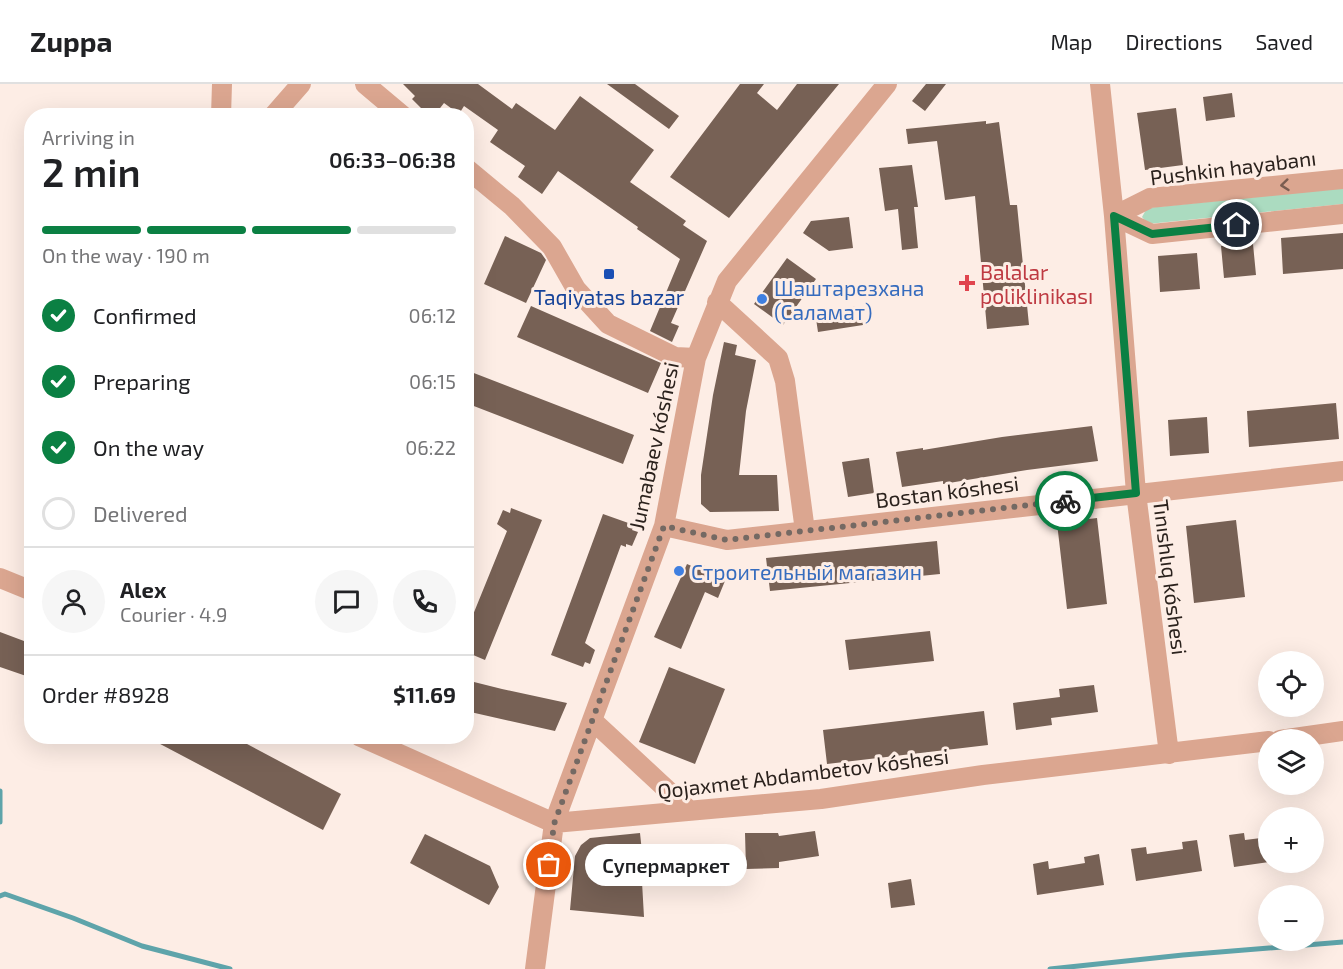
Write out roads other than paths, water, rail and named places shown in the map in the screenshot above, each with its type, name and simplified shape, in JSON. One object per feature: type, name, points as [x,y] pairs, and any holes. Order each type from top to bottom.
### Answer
[{"type":"street","points":[[221,108],[222,84]]},
{"type":"street","points":[[280,108],[301,84]]},
{"type":"street","points":[[365,84],[394,108]]},
{"type":"street","name":"Jumabaev kóshesi","points":[[535,969],[554,824],[664,526],[696,358],[717,302],[727,281],[887,84]]},
{"type":"street","name":"Tınıshlıq kóshesi","points":[[1100,84],[1114,216],[1136,493],[1169,754]]},
{"type":"street","points":[[474,175],[512,206],[552,247],[576,289],[608,324],[675,357],[696,358]]},
{"type":"street","name":"Pushkin hayabanı","points":[[1114,216],[1150,198],[1343,179]]},
{"type":"street","points":[[1114,216],[1152,234],[1343,214]]},
{"type":"street","points":[[717,302],[778,358],[785,381],[806,531]]},
{"type":"street","name":"Bostan kóshesi","points":[[664,526],[727,540],[1343,471]]},
{"type":"street","points":[[0,578],[24,588]]},
{"type":"street","points":[[592,721],[690,811]]},
{"type":"street","points":[[1324,734],[1343,731]]},
{"type":"street","name":"Qojaxmet Abdambetov kóshesi","points":[[377,744],[554,824],[820,799],[983,775],[1258,742]]},
{"type":"waterway","points":[[0,791],[0,822]]},
{"type":"waterway","points":[[0,896],[5,894],[142,946],[230,969]]},
{"type":"waterway","points":[[1050,969],[1343,942]]},
{"type":"place","name":"Taqiyatas bazar","points":[[609,274]]},
{"type":"place","name":"Balalar poliklinikası","points":[[967,283]]},
{"type":"place","name":"Шаштарезхана (Саламат)","points":[[762,299]]},
{"type":"place","name":"Строительный магазин","points":[[679,571]]},
{"type":"place","name":"Супермаркет","points":[[549,865]]}]
